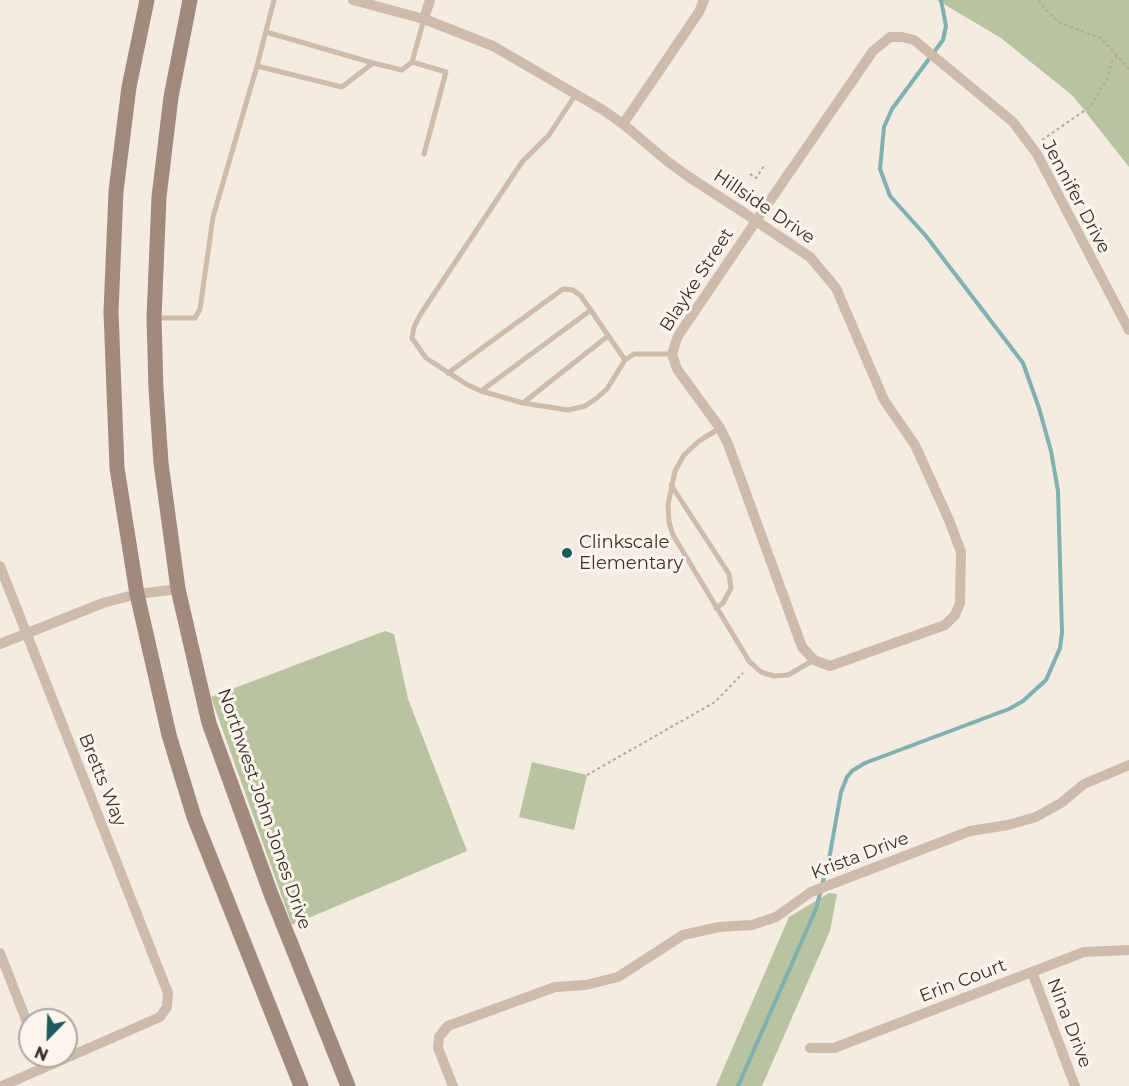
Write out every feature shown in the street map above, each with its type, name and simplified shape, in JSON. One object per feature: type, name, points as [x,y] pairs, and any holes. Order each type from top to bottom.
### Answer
[{"type":"main road","points":[[147,0],[129,87],[116,191],[111,312],[117,468],[137,594],[169,735],[194,817],[301,1086]]},
{"type":"main road","name":"Northwest John Jones Drive","points":[[190,0],[171,98],[159,197],[154,318],[161,463],[178,589],[209,723],[271,894],[348,1086]]},
{"type":"street","name":"Hillside Drive","points":[[353,0],[424,19],[492,46],[576,94],[623,124],[667,161],[810,257],[836,288],[884,400],[915,445],[949,520],[961,552],[960,603],[955,615],[945,625],[830,666],[814,660]]},
{"type":"street","points":[[424,19],[430,0]]},
{"type":"street","points":[[623,124],[699,12],[704,0]]},
{"type":"street","name":"Jennifer Drive","points":[[890,37],[914,40],[1013,122],[1037,154],[1129,330]]},
{"type":"street","name":"Blayke Street","points":[[814,660],[802,647],[728,444],[720,428],[677,369],[672,354],[678,336],[756,221],[873,51],[890,37]]},
{"type":"street","name":"Bretts Way","points":[[0,566],[168,993],[167,1007],[159,1017],[78,1053]]},
{"type":"street","points":[[0,644],[103,603],[137,594],[178,589]]},
{"type":"street","name":"Krista Drive","points":[[453,1086],[438,1048],[439,1037],[448,1026],[555,987],[586,985],[618,977],[683,935],[719,927],[752,925],[776,917],[811,892],[970,831],[1008,825],[1036,817],[1061,803],[1084,784],[1129,765]]},
{"type":"street","name":"Erin Court","points":[[810,1048],[834,1048],[1084,952],[1129,950]]},
{"type":"street","points":[[0,953],[21,1008]]},
{"type":"street","name":"Nina Drive","points":[[1032,972],[1075,1086]]},
{"type":"street","points":[[2,1086],[43,1068]]},
{"type":"lane","points":[[154,318],[195,318],[200,309],[213,217],[274,0]]},
{"type":"lane","points":[[266,32],[402,70],[412,62],[424,19]]},
{"type":"lane","points":[[412,62],[446,72],[424,154]]},
{"type":"lane","points":[[257,66],[342,87],[373,63]]},
{"type":"lane","points":[[576,94],[549,135],[522,162],[414,327],[412,338],[426,358],[481,391],[523,403],[568,410],[585,406],[607,389],[625,360],[634,354],[672,354]]},
{"type":"lane","points":[[448,373],[563,289],[573,290],[581,296],[625,360]]},
{"type":"lane","points":[[481,391],[591,310]]},
{"type":"lane","points":[[523,403],[608,336]]},
{"type":"lane","points":[[720,428],[699,441],[684,455],[675,471],[668,505],[673,536],[749,661],[761,672],[774,676],[788,675],[814,660]]},
{"type":"lane","points":[[671,485],[729,574],[730,588],[723,603],[717,608]]},
{"type":"path","points":[[1039,0],[1060,23],[1101,38],[1129,69]]},
{"type":"path","points":[[1042,140],[1091,106],[1108,77],[1112,61],[1117,56]]},
{"type":"path","points":[[750,174],[756,178],[764,166]]},
{"type":"path","points":[[587,775],[715,702],[743,673]]},
{"type":"green space","points":[[937,0],[1129,0],[1129,167],[1073,96],[1001,38]]},
{"type":"green space","points":[[385,631],[394,634],[408,699],[467,851],[292,925],[211,697]]},
{"type":"green space","points":[[532,762],[587,775],[574,830],[519,817]]},
{"type":"green space","points":[[829,893],[837,894],[830,931],[762,1086],[716,1086],[789,917]]},
{"type":"waterway","points":[[738,1086],[816,909],[830,854],[841,792],[847,777],[865,763],[1009,709],[1023,701],[1046,680],[1060,648],[1062,633],[1058,491],[1051,451],[1023,363],[926,236],[890,196],[880,169],[884,127],[892,109],[943,40],[946,26],[941,0]]},
{"type":"place","name":"Clinkscale Elementary","points":[[567,553]]}]
